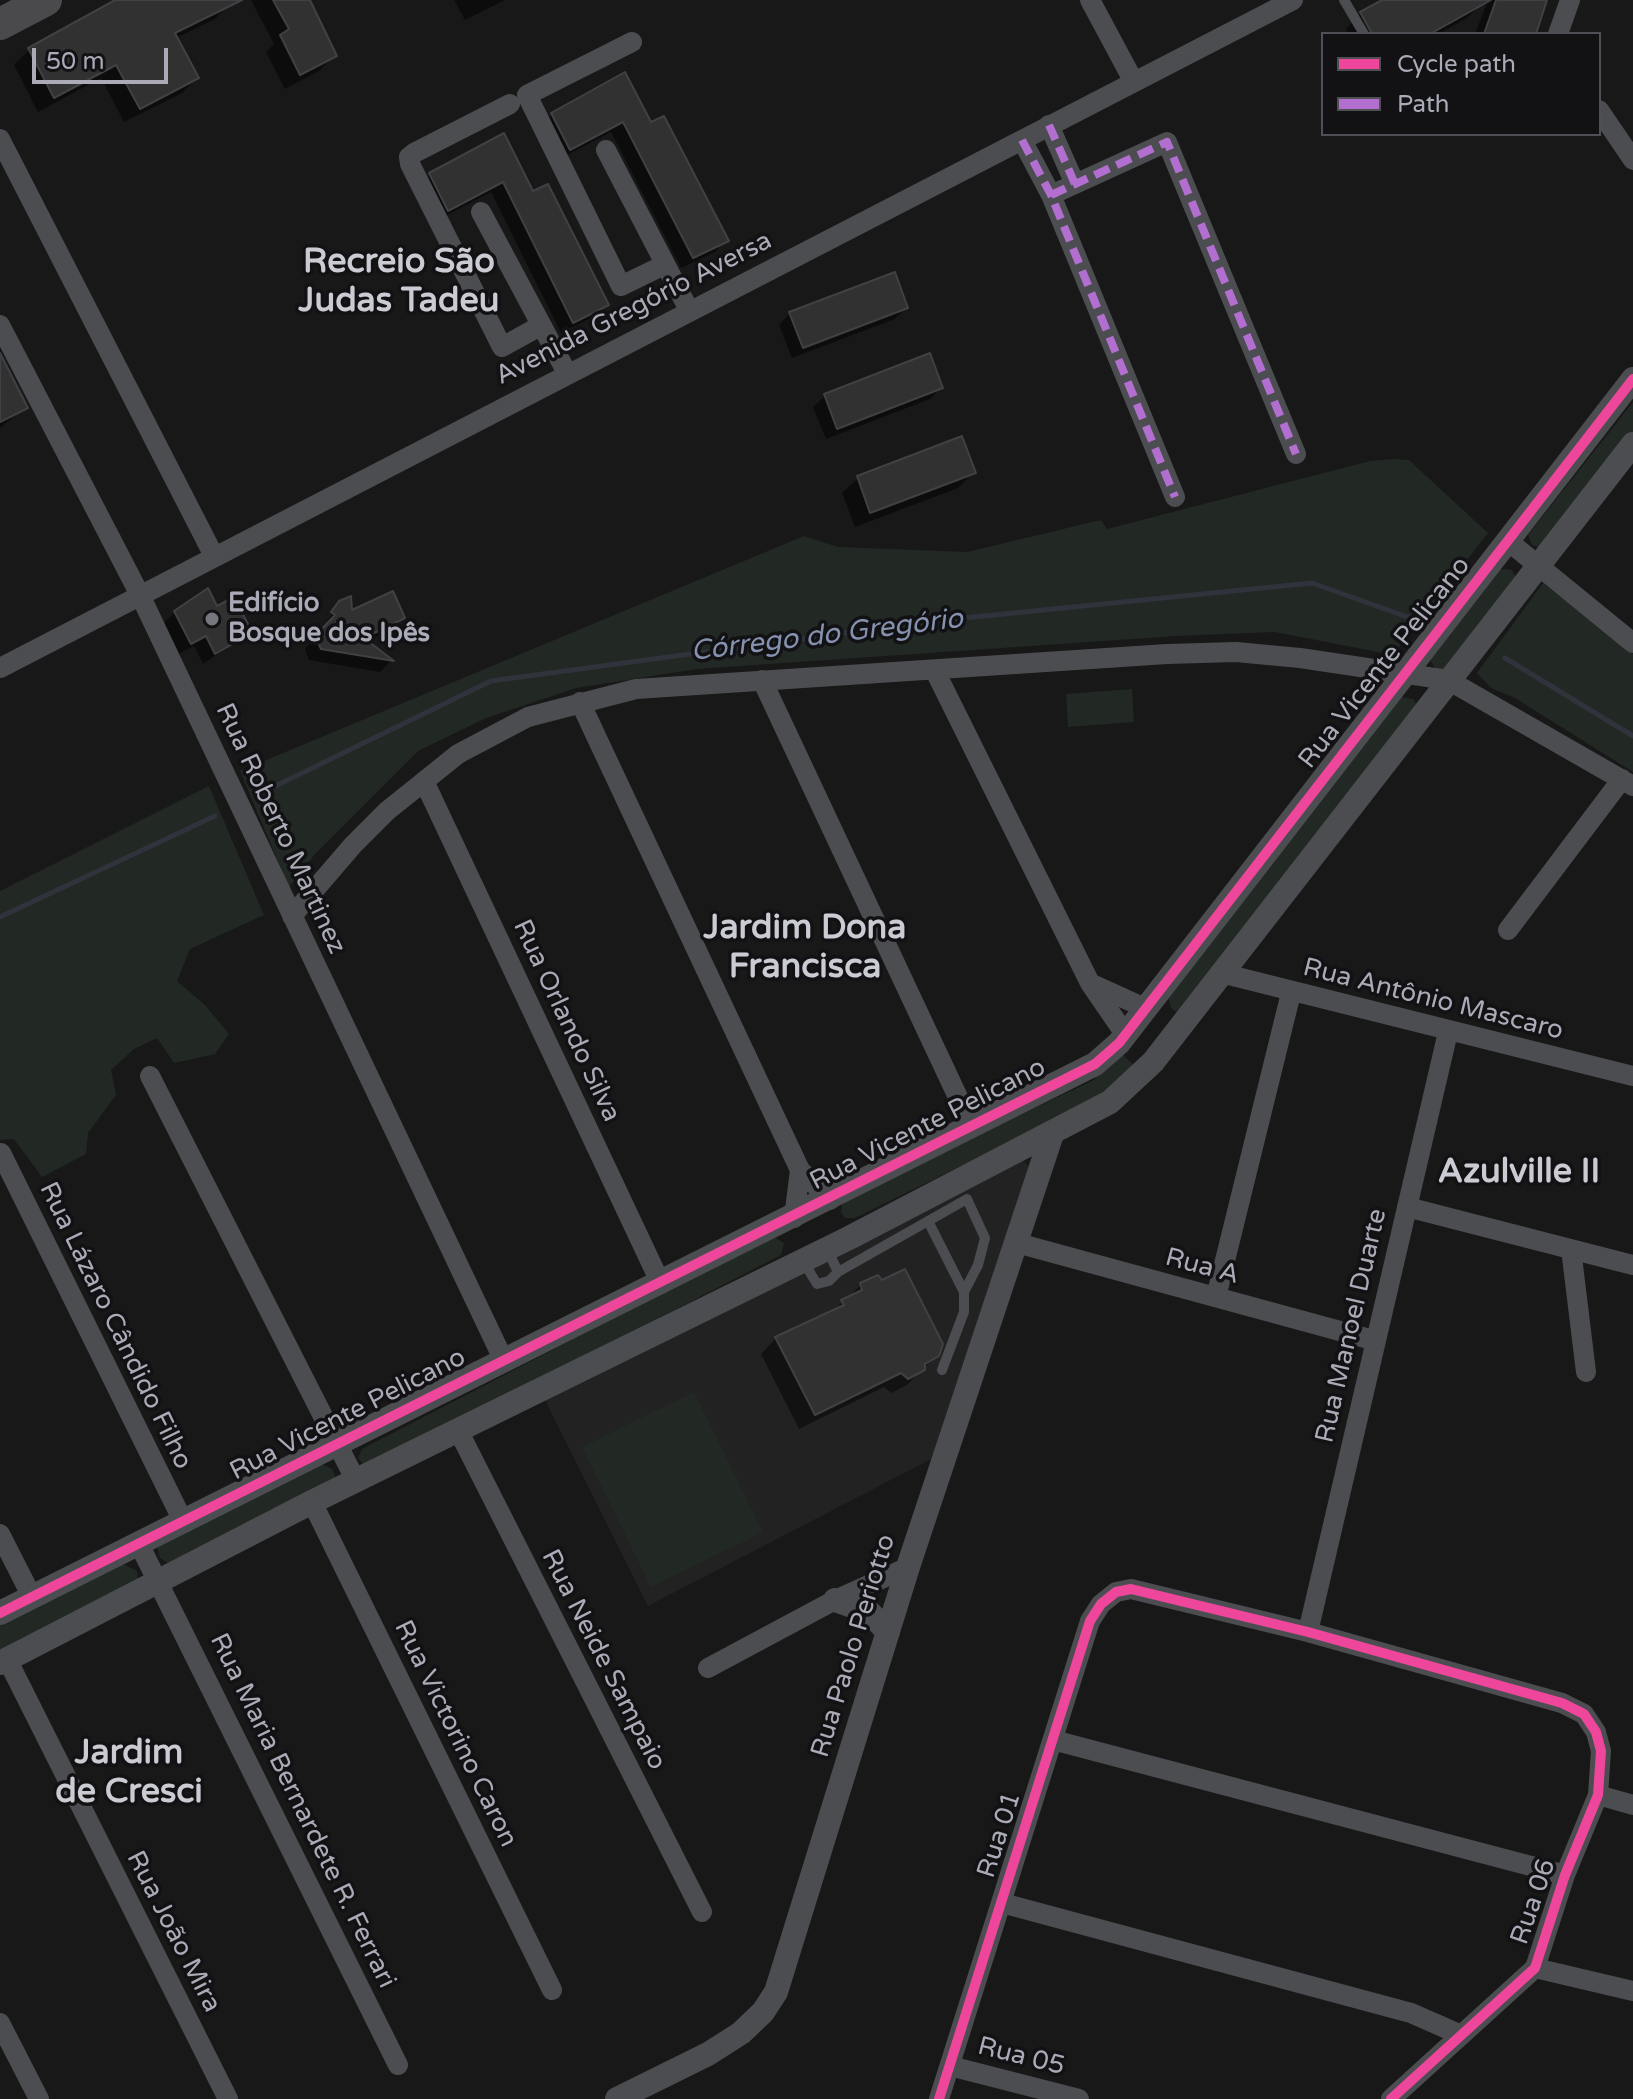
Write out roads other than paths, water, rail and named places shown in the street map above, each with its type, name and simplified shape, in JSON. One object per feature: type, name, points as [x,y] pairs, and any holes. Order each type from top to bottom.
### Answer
[{"type":"main road","points":[[0,24],[46,0]]},
{"type":"street","points":[[1090,0],[1134,82]]},
{"type":"street","name":"Avenida Gregório Aversa","points":[[0,668],[1293,0]]},
{"type":"street","points":[[1559,32],[1570,0]]},
{"type":"street","points":[[632,42],[527,95],[621,286],[664,265]]},
{"type":"street","points":[[510,104],[409,157],[502,347],[540,326]]},
{"type":"street","points":[[1601,113],[1633,160]]},
{"type":"street","points":[[1049,125],[1075,184]]},
{"type":"street","points":[[0,139],[214,556]]},
{"type":"street","points":[[1022,140],[1051,195],[1175,497]]},
{"type":"street","points":[[1051,195],[1167,142],[1296,454]]},
{"type":"street","points":[[606,150],[689,310]]},
{"type":"street","points":[[481,212],[567,373]]},
{"type":"street","name":"Rua Roberto Martinez","points":[[0,325],[141,597],[504,1361]]},
{"type":"street","name":"Rua Vicente Pelicano","points":[[0,1613],[830,1200],[1095,1064],[1125,1034],[1633,379]]},
{"type":"street","points":[[3,1661],[312,1502],[849,1238],[1110,1102],[1153,1062],[1633,444]]},
{"type":"street","points":[[1508,541],[1633,643]]},
{"type":"street","points":[[292,916],[353,845],[458,754],[528,717],[580,702],[636,689],[1236,652],[1448,680],[1628,782],[1508,930]]},
{"type":"street","points":[[935,671],[1090,983],[1125,1034],[1153,1062]]},
{"type":"street","points":[[762,680],[972,1127]]},
{"type":"street","points":[[580,702],[800,1170],[830,1200],[849,1238]]},
{"type":"street","name":"Rua Orlando Silva","points":[[424,781],[661,1284]]},
{"type":"street","name":"Rua Antônio Mascaro","points":[[1221,973],[1291,993],[1633,1076]]},
{"type":"street","points":[[1090,983],[1145,1008],[1176,1033]]},
{"type":"street","points":[[1216,1297],[1291,993]]},
{"type":"street","name":"Rua Manoel Duarte","points":[[1308,1632],[1373,1340],[1448,1032]]},
{"type":"street","points":[[150,1076],[356,1481]]},
{"type":"street","name":"Rua Paolo Periotto","points":[[617,2099],[708,2054],[741,2033],[763,2012],[776,1992],[908,1567],[1052,1134]]},
{"type":"street","name":"Rua Lázaro Cândido Filho","points":[[1,1153],[184,1523]]},
{"type":"street","points":[[800,1170],[794,1218],[814,1255]]},
{"type":"street","points":[[1407,1207],[1633,1265]]},
{"type":"street","name":"Rua A","points":[[1017,1243],[1373,1340]]},
{"type":"street","points":[[1571,1249],[1586,1372]]},
{"type":"street","name":"Rua Neide Sampaio","points":[[458,1430],[702,1912]]},
{"type":"street","name":"Rua Victorino Caron","points":[[312,1502],[552,1990]]},
{"type":"street","points":[[0,1534],[32,1597]]},
{"type":"street","name":"Rua Maria Bernardete R. Ferrari","points":[[139,1544],[398,2065]]},
{"type":"street","points":[[708,1668],[835,1600],[908,1567]]},
{"type":"street","name":"Rua 01","points":[[939,2099],[1090,1621],[1116,1592],[1131,1589],[1308,1632]]},
{"type":"street","points":[[835,1600],[869,1612],[888,1632]]},
{"type":"street","name":"Rua 06","points":[[1308,1632],[1562,1703],[1584,1714],[1596,1732],[1601,1751],[1598,1795],[1565,1875],[1535,1968],[1391,2099]]},
{"type":"street","name":"Rua João Mira","points":[[3,1661],[228,2099]]},
{"type":"street","points":[[1053,1740],[1565,1875]]},
{"type":"street","points":[[1598,1795],[1633,1805]]},
{"type":"street","points":[[1002,1903],[1411,2013],[1459,2034]]},
{"type":"street","points":[[1535,1968],[1633,1991]]},
{"type":"street","points":[[0,2023],[39,2099]]},
{"type":"street","name":"Rua 05","points":[[950,2066],[1079,2099]]},
{"type":"lane","points":[[1344,0],[1363,32]]},
{"type":"lane","points":[[814,1255],[817,1284],[829,1281],[838,1272],[967,1199],[985,1238],[978,1265],[964,1292]]},
{"type":"lane","points":[[928,1221],[964,1292],[964,1312],[942,1370]]},
{"type":"lane","points":[[814,1255],[838,1272]]},
{"type":"waterway","name":"Córrego do Gregório","points":[[261,793],[491,681],[934,621],[1312,583],[1413,619]]},
{"type":"waterway","name":"Córrego do Gregório","points":[[1505,658],[1633,736]]},
{"type":"waterway","name":"Córrego do Gregório","points":[[0,917],[215,816]]},
{"type":"place","name":"Edifício Bosque dos Ipês","points":[[212,619]]},
{"type":"district","name":"Recreio São Judas Tadeu","points":[[399,282]]},
{"type":"district","name":"Jardim Dona Francisca","points":[[805,948]]},
{"type":"district","name":"Azulville II","points":[[1519,1173]]},
{"type":"district","name":"Jardim de Cresci","points":[[129,1774]]}]
